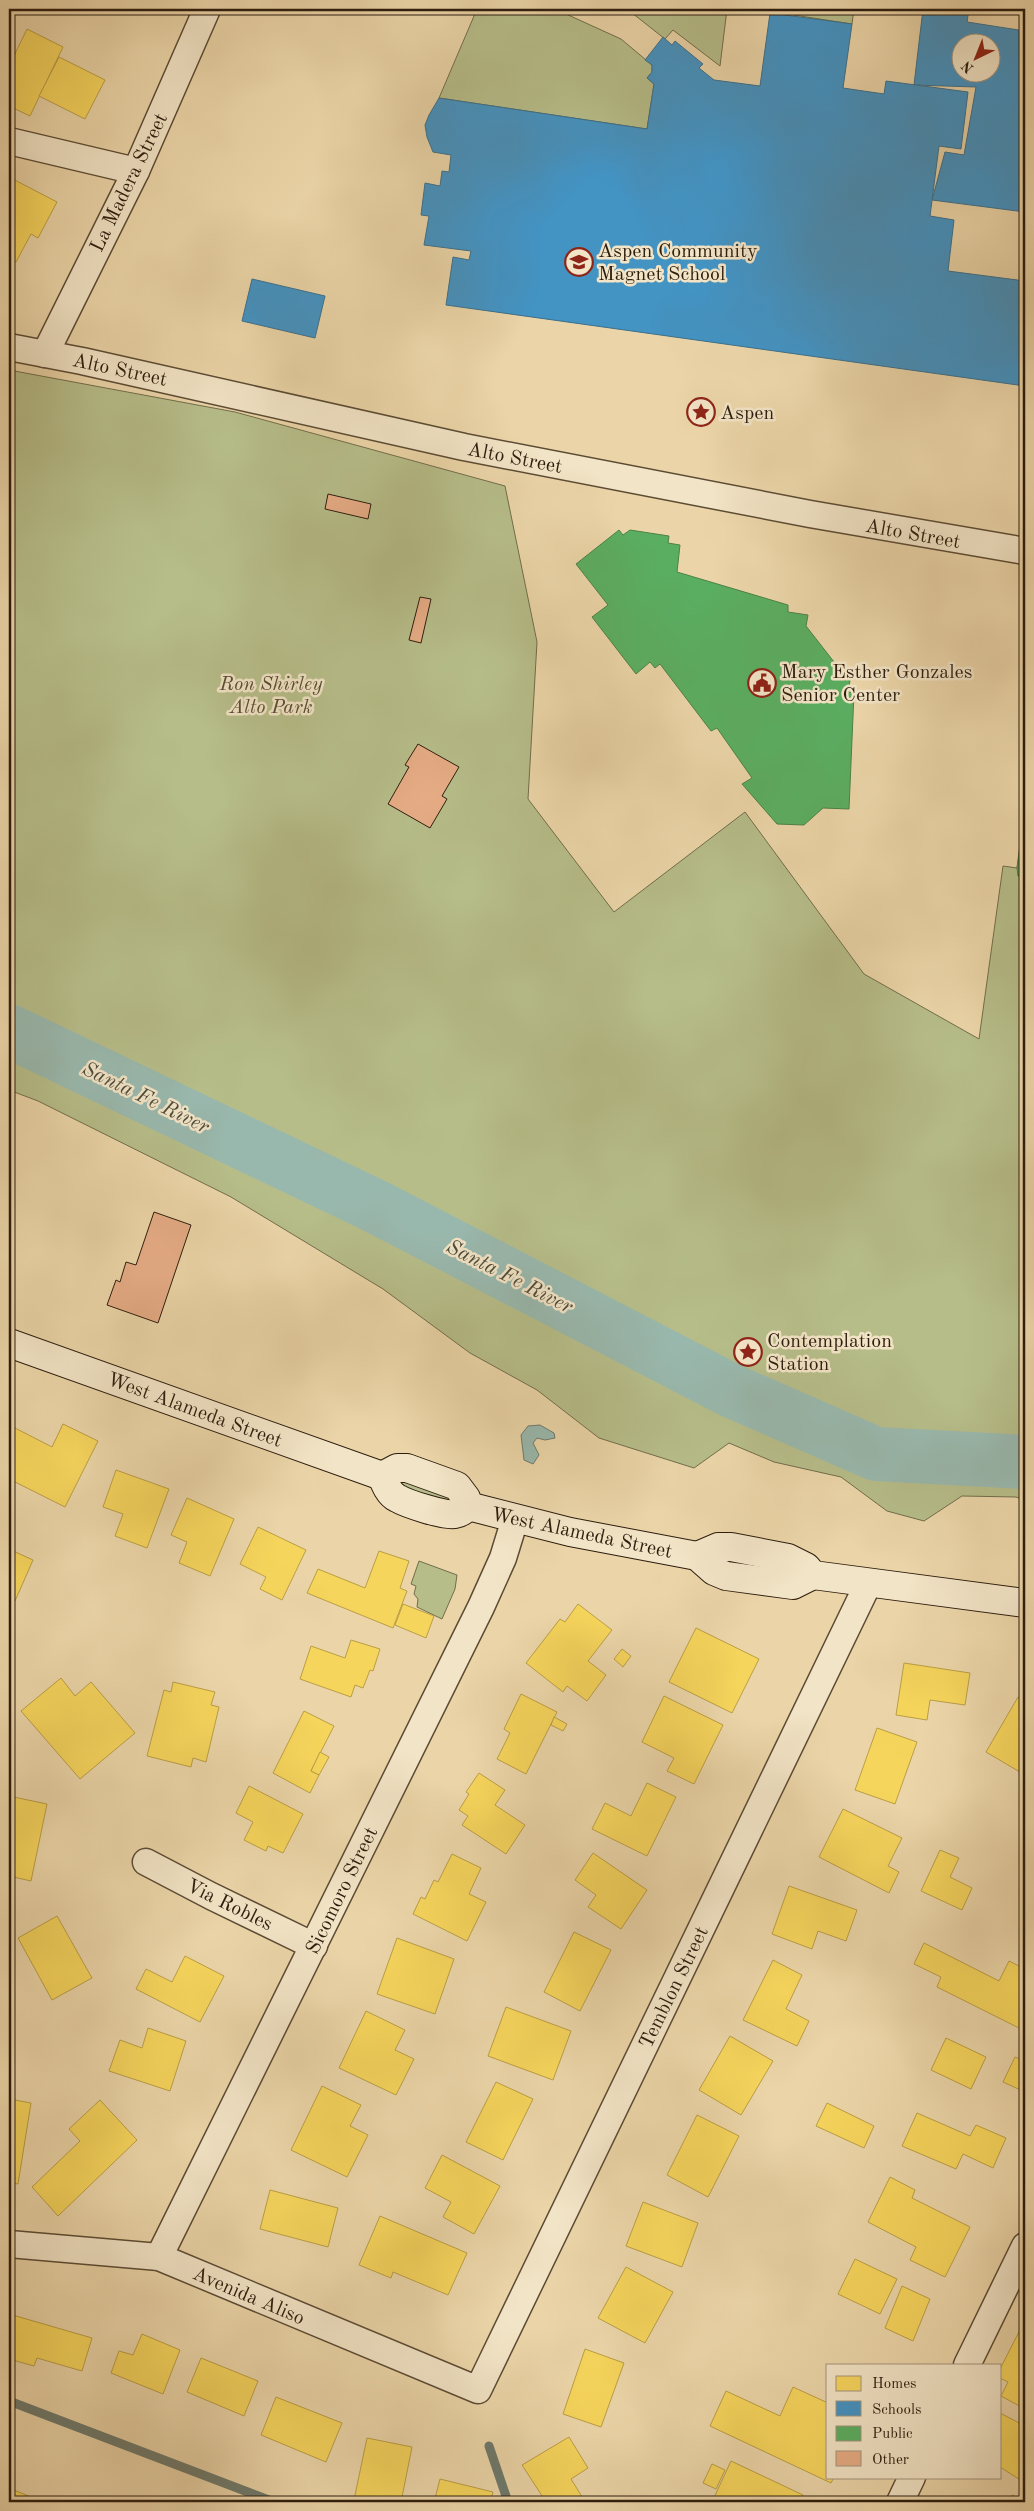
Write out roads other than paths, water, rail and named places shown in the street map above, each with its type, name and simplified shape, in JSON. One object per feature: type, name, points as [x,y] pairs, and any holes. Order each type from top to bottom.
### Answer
[{"type":"street","name":"La Madera Street","points":[[45,354],[136,171],[207,9]]},
{"type":"street","points":[[9,141],[136,171]]},
{"type":"street","name":"Alto Street","points":[[9,347],[464,447],[810,514],[1025,552]]},
{"type":"street","name":"West Alameda Street","points":[[9,1343],[382,1476],[384,1484],[397,1498],[444,1514],[453,1515],[461,1512],[468,1506],[604,1540],[697,1556],[714,1571],[726,1576],[793,1585],[812,1575],[868,1584],[1025,1603]]},
{"type":"street","name":"Sicomoro Street","points":[[159,2257],[481,1607],[503,1558],[515,1519]]},
{"type":"street","name":"Temblon Street","points":[[478,2390],[868,1584]]},
{"type":"street","name":"Via Robles","points":[[146,1862],[314,1946]]},
{"type":"street","name":"Avenida Aliso","points":[[9,2244],[159,2257],[478,2390]]},
{"type":"street","points":[[967,2364],[1025,2246]]},
{"type":"street","points":[[900,2502],[912,2478]]},
{"type":"water","points":[[540,1425],[554,1433],[555,1438],[545,1440],[537,1438],[533,1443],[539,1455],[533,1464],[524,1460],[521,1435],[528,1426]]},
{"type":"waterway","name":"Santa Fe River","points":[[9,1031],[375,1206],[730,1390],[876,1454],[1025,1462]]},
{"type":"waterway","points":[[9,2401],[274,2502]]},
{"type":"waterway","points":[[489,2446],[508,2502]]},
{"type":"place","name":"Aspen Community Magnet School","points":[[579,262]]},
{"type":"place","name":"Aspen","points":[[701,412]]},
{"type":"place","name":"Mary Esther Gonzales Senior Center","points":[[762,683]]},
{"type":"place","name":"Contemplation Station","points":[[748,1352]]},
{"type":"park label","name":"Ron Shirley Alto Park","points":[[271,694]]}]
